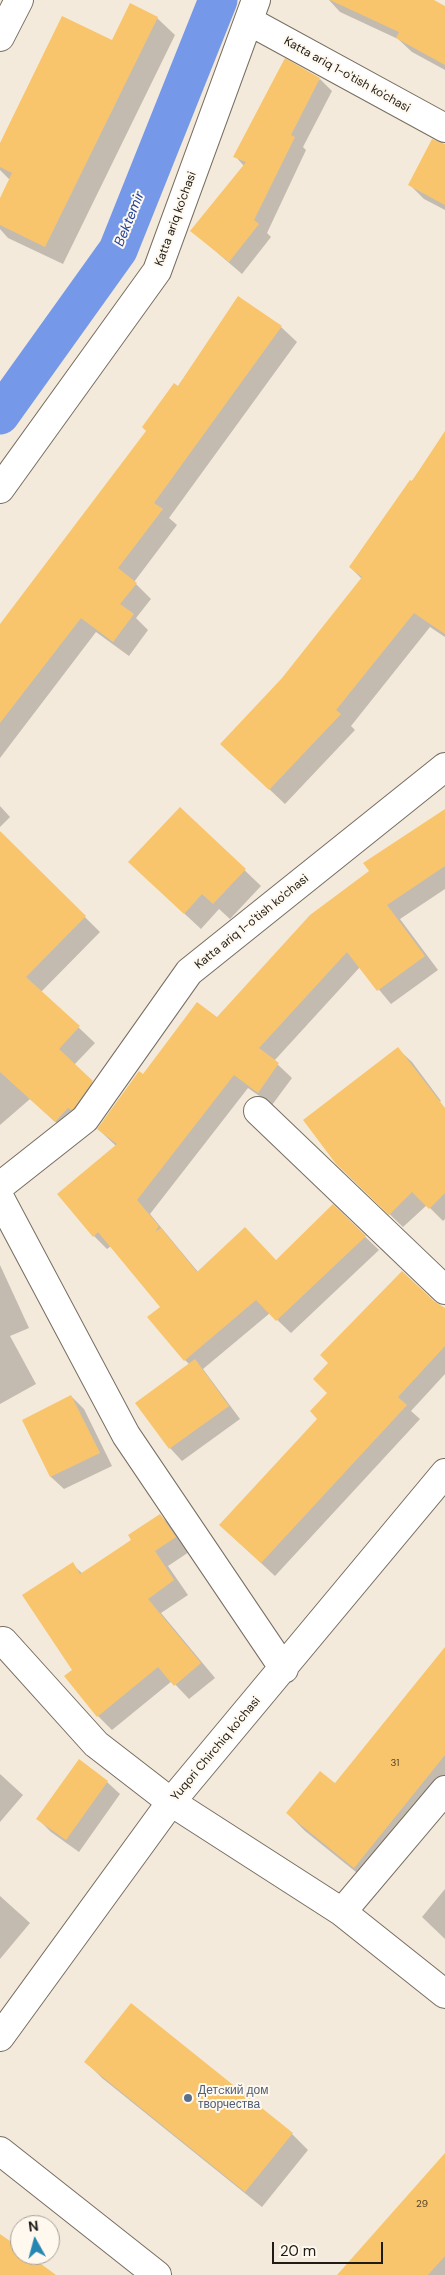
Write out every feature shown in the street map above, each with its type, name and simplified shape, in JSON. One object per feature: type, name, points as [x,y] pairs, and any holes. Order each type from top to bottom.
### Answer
[{"type":"street","points":[[0,37],[19,0]]},
{"type":"street","name":"Katta ariq 1-o'tish ko'chasi","points":[[252,10],[445,128]]},
{"type":"street","name":"Katta ariq ko'chasi","points":[[0,489],[157,271],[252,10]]},
{"type":"street","name":"Katta ariq 1-o'tish ko'chasi","points":[[0,1186],[85,1119],[189,972],[445,767]]},
{"type":"street","points":[[258,1111],[445,1290]]},
{"type":"street","points":[[0,1198],[126,1435],[284,1668]]},
{"type":"street","name":"Yuqori Chirchiq ko'chasi","points":[[0,2036],[171,1802],[445,1472]]},
{"type":"street","points":[[3,1640],[96,1744],[171,1802],[342,1912],[445,1994]]},
{"type":"street","points":[[342,1912],[445,1790]]},
{"type":"street","points":[[0,2152],[157,2275]]},
{"type":"building","points":[[330,0],[434,0],[445,6],[445,65],[396,38],[399,32]]},
{"type":"building","points":[[130,3],[158,17],[45,247],[0,225],[0,198],[12,173],[0,167],[0,143],[62,16],[112,40]]},
{"type":"building","points":[[285,58],[320,78],[291,135],[295,137],[254,220],[259,224],[229,262],[190,231],[246,162],[233,157]]},
{"type":"building","points":[[432,139],[445,144],[445,205],[408,185]]},
{"type":"building","points":[[238,296],[282,326],[154,503],[163,509],[118,568],[137,583],[120,604],[134,614],[113,642],[81,618],[0,723],[0,624],[146,431],[142,427],[174,383],[178,386]]},
{"type":"building","points":[[445,431],[445,634],[414,613],[336,710],[341,714],[269,790],[220,744],[282,678],[362,577],[349,567],[410,480],[412,481]]},
{"type":"building","points":[[180,807],[246,869],[213,904],[202,894],[184,914],[128,862]]},
{"type":"building","points":[[445,809],[445,866],[387,905],[425,956],[377,991],[347,952],[259,1048],[279,1063],[258,1093],[234,1075],[137,1200],[159,1226],[155,1232],[161,1228],[197,1272],[245,1227],[276,1260],[333,1204],[366,1236],[276,1321],[256,1300],[184,1361],[147,1317],[160,1307],[98,1232],[93,1237],[57,1194],[117,1144],[97,1129],[139,1071],[143,1074],[197,1002],[217,1017],[310,915],[369,871],[363,863]]},
{"type":"building","points":[[0,831],[86,916],[26,977],[80,1026],[59,1049],[93,1081],[74,1108],[71,1110],[68,1108],[55,1122],[0,1072]]},
{"type":"building","points":[[398,1047],[445,1108],[445,1193],[429,1209],[412,1192],[389,1215],[336,1164],[303,1120]]},
{"type":"building","points":[[402,1271],[434,1301],[445,1308],[445,1346],[398,1397],[407,1405],[261,1563],[219,1525],[317,1419],[310,1411],[327,1393],[313,1379],[328,1363],[320,1355]]},
{"type":"building","points":[[195,1359],[229,1406],[169,1449],[135,1403]]},
{"type":"building","points":[[71,1395],[100,1453],[50,1477],[22,1420]]},
{"type":"building","points":[[160,1514],[176,1537],[155,1551],[174,1580],[148,1599],[201,1663],[174,1686],[158,1667],[97,1717],[64,1676],[72,1670],[22,1595],[73,1562],[80,1574],[131,1540],[128,1535]]},
{"type":"building","points":[[445,1647],[445,1755],[354,1868],[286,1813],[320,1771],[335,1783]]},
{"type":"building","points":[[79,1759],[108,1781],[66,1840],[36,1819]]},
{"type":"building","name":"Детcкий дом творчества","points":[[131,2003],[293,2133],[245,2192],[84,2062]]},
{"type":"building","points":[[445,2153],[445,2256],[428,2275],[337,2275]]},
{"type":"building","points":[[0,2234],[10,2241],[10,2265],[42,2265],[56,2275],[0,2275]]},
{"type":"waterway","name":"Bektemir","points":[[0,415],[118,250],[218,0]]},
{"type":"place","name":"Детcкий дом творчества","points":[[188,2098]]}]
